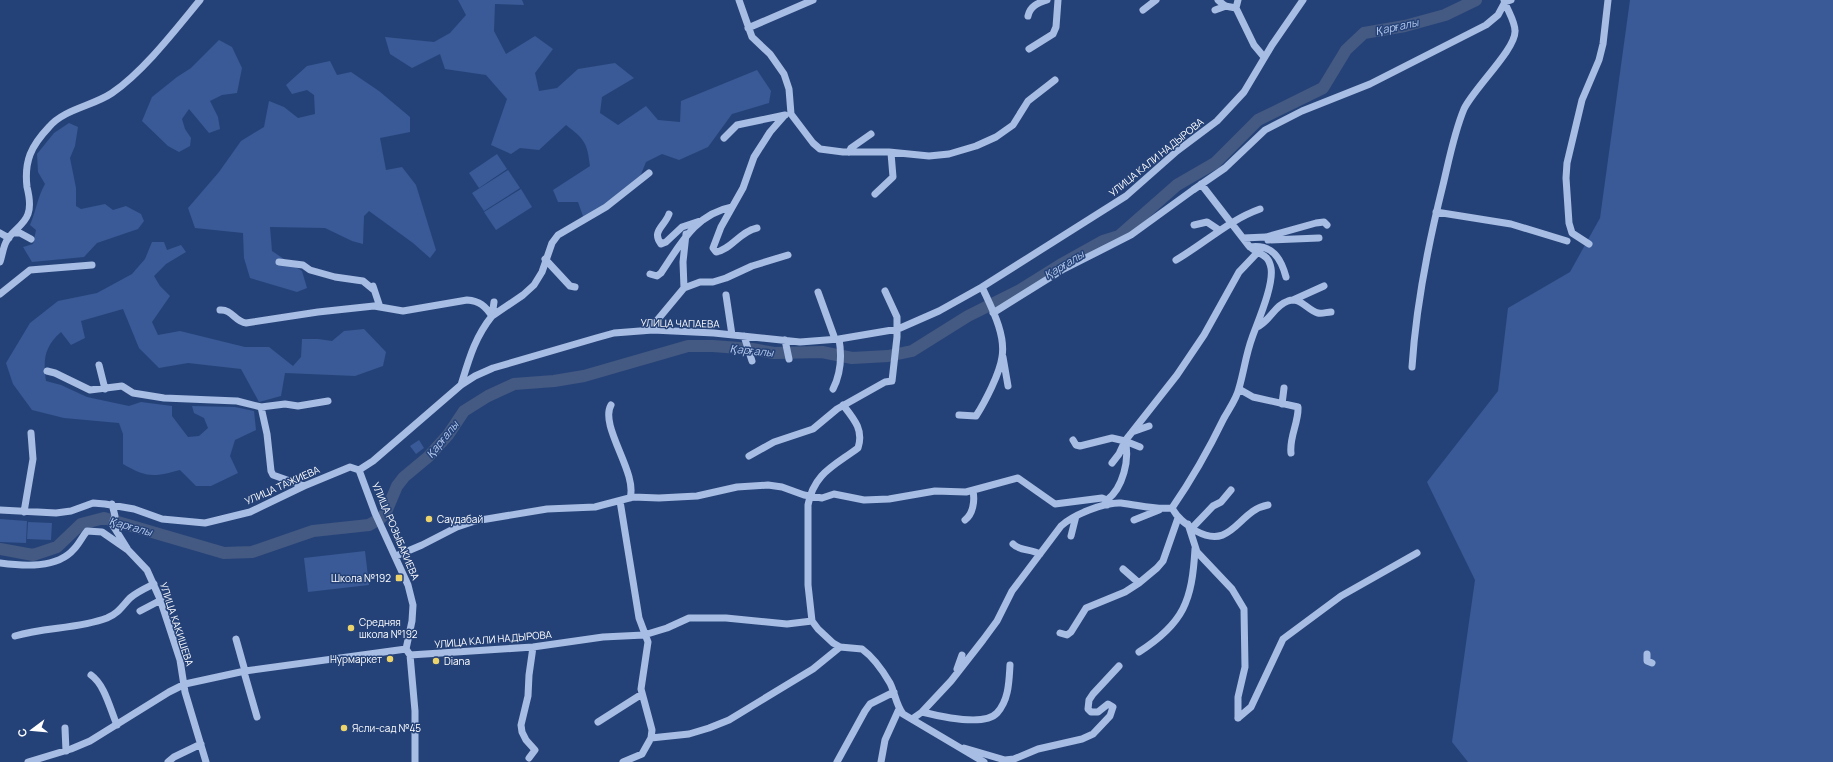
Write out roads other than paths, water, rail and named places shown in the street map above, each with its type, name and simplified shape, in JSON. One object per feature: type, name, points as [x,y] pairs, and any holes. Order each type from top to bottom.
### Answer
[{"type":"street","points":[[0,262],[6,241],[23,223],[28,213],[29,199],[26,172],[27,159],[50,125],[60,118],[112,93],[123,84],[155,51],[200,0]]},
{"type":"street","points":[[739,0],[752,37],[770,54],[784,74],[789,89],[787,115],[770,132],[754,157],[744,188],[732,207],[714,242],[713,248],[716,252],[726,248],[737,237],[750,229],[757,228]]},
{"type":"street","points":[[748,28],[813,0]]},
{"type":"street","points":[[1028,16],[1029,11],[1036,3],[1047,0]]},
{"type":"street","points":[[1029,49],[1053,34],[1056,27],[1058,0]]},
{"type":"street","points":[[1143,10],[1156,0]]},
{"type":"street","points":[[1218,0],[1226,6],[1236,8]]},
{"type":"street","points":[[1238,0],[1236,8],[1254,45],[1264,57]]},
{"type":"street","name":"УЛИЦА КАЛИ НАДЫРОВА","points":[[982,287],[1126,196],[1233,106],[1244,92],[1264,57],[1303,0]]},
{"type":"street","points":[[1589,244],[1572,233],[1569,223],[1566,178],[1567,163],[1582,100],[1599,60],[1603,44],[1608,0]]},
{"type":"street","points":[[992,311],[1062,270],[1131,236],[1225,168],[1265,130],[1302,111],[1370,84],[1486,25],[1498,15],[1506,1]]},
{"type":"street","points":[[1412,367],[1420,289],[1451,149],[1464,109],[1477,88],[1506,52],[1515,37],[1515,27],[1506,1]]},
{"type":"street","points":[[1216,10],[1226,6]]},
{"type":"street","points":[[787,115],[820,149],[929,156],[950,154],[976,146],[996,137],[1013,125],[1028,101],[1055,80]]},
{"type":"street","points":[[724,138],[737,126],[787,115]]},
{"type":"street","points":[[849,152],[851,148],[871,134]]},
{"type":"street","points":[[875,194],[893,178],[891,153]]},
{"type":"street","points":[[460,385],[481,330],[492,316],[523,295],[534,285],[542,272],[552,243],[558,235],[606,207],[649,173]]},
{"type":"street","points":[[1134,520],[1159,510],[1172,508],[1193,476],[1239,389],[1246,353],[1257,327],[1271,279],[1271,270],[1265,254],[1257,253],[1250,247],[1201,184]]},
{"type":"street","points":[[650,274],[657,276],[661,273],[686,234],[705,219],[725,208],[732,207]]},
{"type":"street","points":[[1176,260],[1199,246],[1219,230],[1260,209]]},
{"type":"street","points":[[1436,212],[1511,224],[1568,241]]},
{"type":"street","points":[[670,214],[658,228],[656,235],[661,244],[666,242],[682,227],[705,219]]},
{"type":"street","points":[[1194,225],[1207,222],[1219,230]]},
{"type":"street","points":[[1243,238],[1260,238],[1316,223],[1324,222],[1327,225]]},
{"type":"street","points":[[0,233],[11,236],[20,232],[31,238]]},
{"type":"street","points":[[684,288],[683,262],[686,234]]},
{"type":"street","points":[[1260,238],[1267,240],[1319,238]]},
{"type":"street","points":[[1250,247],[1265,247],[1271,251],[1282,265],[1286,277]]},
{"type":"street","points":[[1112,463],[1119,454],[1125,441],[1177,375],[1204,336],[1239,272],[1257,253]]},
{"type":"street","points":[[649,330],[684,288],[700,282],[713,282],[726,278],[752,266],[788,255]]},
{"type":"street","points":[[546,259],[570,286],[575,287]]},
{"type":"street","points":[[279,262],[303,265],[310,270],[335,277],[363,281],[374,290]]},
{"type":"street","points":[[0,294],[30,270],[92,265]]},
{"type":"street","points":[[372,280],[380,306]]},
{"type":"street","points":[[1257,327],[1267,320],[1280,305],[1324,286]]},
{"type":"street","points":[[982,287],[1002,339],[1003,357],[1008,386]]},
{"type":"street","name":"УЛИЦА ЧАПАЕВА","points":[[359,470],[367,466],[460,385],[493,368],[538,354],[614,333],[649,330],[732,334],[800,342],[837,339],[898,329],[939,311],[982,287]]},
{"type":"street","points":[[749,456],[774,442],[813,428],[844,404],[885,382],[892,381],[898,329],[897,317],[885,291]]},
{"type":"street","points":[[818,292],[841,352],[841,363],[837,382],[833,389]]},
{"type":"street","points":[[726,295],[732,334]]},
{"type":"street","points":[[220,310],[228,311],[239,322],[246,323],[318,312],[380,306],[403,311],[467,300],[476,301],[483,304],[492,316]]},
{"type":"street","points":[[1293,300],[1319,313],[1331,312]]},
{"type":"street","points":[[492,316],[494,302]]},
{"type":"street","points":[[744,336],[752,361]]},
{"type":"street","points":[[785,340],[789,359]]},
{"type":"street","points":[[959,415],[976,416],[1003,357]]},
{"type":"street","points":[[99,366],[105,389]]},
{"type":"street","points":[[48,372],[63,376],[83,388],[94,390],[122,386],[133,393],[164,398],[237,401],[262,407],[285,404],[298,406],[328,401]]},
{"type":"street","points":[[1282,404],[1284,388]]},
{"type":"street","points":[[1239,389],[1253,397],[1298,407],[1291,439],[1291,453]]},
{"type":"street","points":[[844,404],[857,423],[860,437],[858,448],[825,472],[816,482],[808,505],[808,585],[812,621],[826,637],[840,647],[862,649],[886,677],[894,692],[899,708],[912,719],[984,762]]},
{"type":"street","points":[[611,405],[608,409],[610,421],[622,461],[628,471],[631,493],[630,498]]},
{"type":"street","points":[[262,407],[267,434],[270,471],[273,476],[304,486]]},
{"type":"street","points":[[1132,432],[1149,426]]},
{"type":"street","points":[[24,512],[33,459],[31,433]]},
{"type":"street","points":[[1073,440],[1076,446],[1080,446],[1112,438],[1140,447]]},
{"type":"street","points":[[912,719],[922,712],[951,681],[992,628],[1012,591],[1055,532],[1070,518],[1107,502],[1123,475],[1127,455],[1125,441]]},
{"type":"street","name":"УЛИЦА ТАЖИЕВА","points":[[0,510],[56,513],[71,511],[93,503],[112,504],[162,519],[205,523],[250,512],[304,486],[350,467],[359,470]]},
{"type":"street","name":"УЛИЦА РОЗЫБАКИЕВА","points":[[359,470],[375,513],[408,585],[413,605],[408,652],[415,711],[414,762]]},
{"type":"street","points":[[396,556],[422,545],[456,527],[475,521],[547,509],[595,507],[630,498],[697,496],[737,486],[768,485],[782,487],[810,496],[822,498],[834,494],[842,494],[864,500],[889,499],[935,491],[956,493],[973,491],[1018,478],[1055,504],[1102,498],[1107,502],[1159,510]]},
{"type":"street","points":[[1190,526],[1213,506],[1221,502],[1231,490]]},
{"type":"street","points":[[965,520],[968,518],[973,505],[973,491]]},
{"type":"street","points":[[620,501],[639,618],[644,635],[648,642],[642,681],[642,694],[650,723],[651,738],[642,754],[623,762]]},
{"type":"street","points":[[112,504],[115,516],[112,524],[128,550]]},
{"type":"street","points":[[1172,508],[1178,518],[1205,535],[1215,537],[1234,529],[1253,510],[1268,504]]},
{"type":"street","points":[[1071,536],[1076,516]]},
{"type":"street","points":[[1060,633],[1067,634],[1072,632],[1086,608],[1125,592],[1139,583],[1163,561],[1178,518]]},
{"type":"street","points":[[1190,526],[1195,546],[1204,561],[1232,589],[1244,609],[1245,667],[1238,697],[1238,718],[1251,708],[1283,639],[1341,596],[1417,553]]},
{"type":"street","name":"УЛИЦА КАКИШЕВА","points":[[0,563],[22,566],[44,564],[65,557],[75,549],[86,531],[102,532],[128,550],[147,570],[161,600],[180,660],[185,684],[185,692],[206,762]]},
{"type":"street","points":[[1013,544],[1019,549],[1032,549],[1040,554]]},
{"type":"street","points":[[1139,652],[1159,639],[1182,613],[1192,585],[1195,546]]},
{"type":"street","points":[[1123,569],[1139,583]]},
{"type":"street","points":[[14,636],[47,628],[77,626],[109,617],[120,612],[130,598],[154,584]]},
{"type":"street","points":[[140,611],[161,600]]},
{"type":"street","name":"УЛИЦА КАЛИ НАДЫРОВА","points":[[28,762],[66,751],[90,741],[169,692],[185,684],[244,672],[408,652],[533,647],[602,637],[644,635],[667,628],[690,618],[726,618],[787,624],[812,621]]},
{"type":"street","points":[[236,639],[257,717]]},
{"type":"street","points":[[529,758],[535,750],[526,740],[522,732],[521,725],[528,696],[533,647]]},
{"type":"street","points":[[651,738],[689,734],[710,728],[729,720],[813,669],[840,647]]},
{"type":"street","points":[[1647,654],[1647,661],[1652,663]]},
{"type":"street","points":[[956,673],[962,656]]},
{"type":"street","points":[[922,712],[949,718],[964,719],[979,719],[996,714],[1007,695],[1010,665]]},
{"type":"street","points":[[961,747],[1008,760],[1038,749],[1082,739],[1093,734],[1110,716],[1113,707],[1108,704],[1098,712],[1091,712],[1088,709],[1089,700],[1118,666]]},
{"type":"street","points":[[91,675],[97,680],[105,695],[117,725]]},
{"type":"street","points":[[838,762],[865,710],[870,704],[894,692]]},
{"type":"street","points":[[598,722],[642,694]]},
{"type":"street","points":[[881,762],[885,740],[899,708]]},
{"type":"street","points":[[65,728],[66,751]]},
{"type":"street","points":[[168,762],[174,756],[201,744]]},
{"type":"waterway","name":"Қарғалы","points":[[0,549],[33,555],[57,547],[81,524],[104,518],[224,553],[252,552],[313,531],[369,525],[381,518],[386,512],[397,486],[404,477],[428,457],[448,435],[464,411],[488,396],[514,384],[554,381],[584,376],[688,346],[752,349],[774,353],[822,352],[852,358],[888,356],[912,351],[968,316],[1020,290],[1103,241],[1119,236],[1177,185],[1215,163],[1258,120],[1323,88],[1346,50],[1364,33],[1405,26],[1445,15],[1476,0]]},
{"type":"place","name":"Саудабай","points":[[429,519]]},
{"type":"place","name":"Школа №192","points":[[399,578]]},
{"type":"place","name":"Средняя школа №192","points":[[351,628]]},
{"type":"place","name":"Нурмаркет","points":[[390,659]]},
{"type":"place","name":"Diana","points":[[436,661]]},
{"type":"place","name":"Ясли-сад №45","points":[[344,728]]}]
